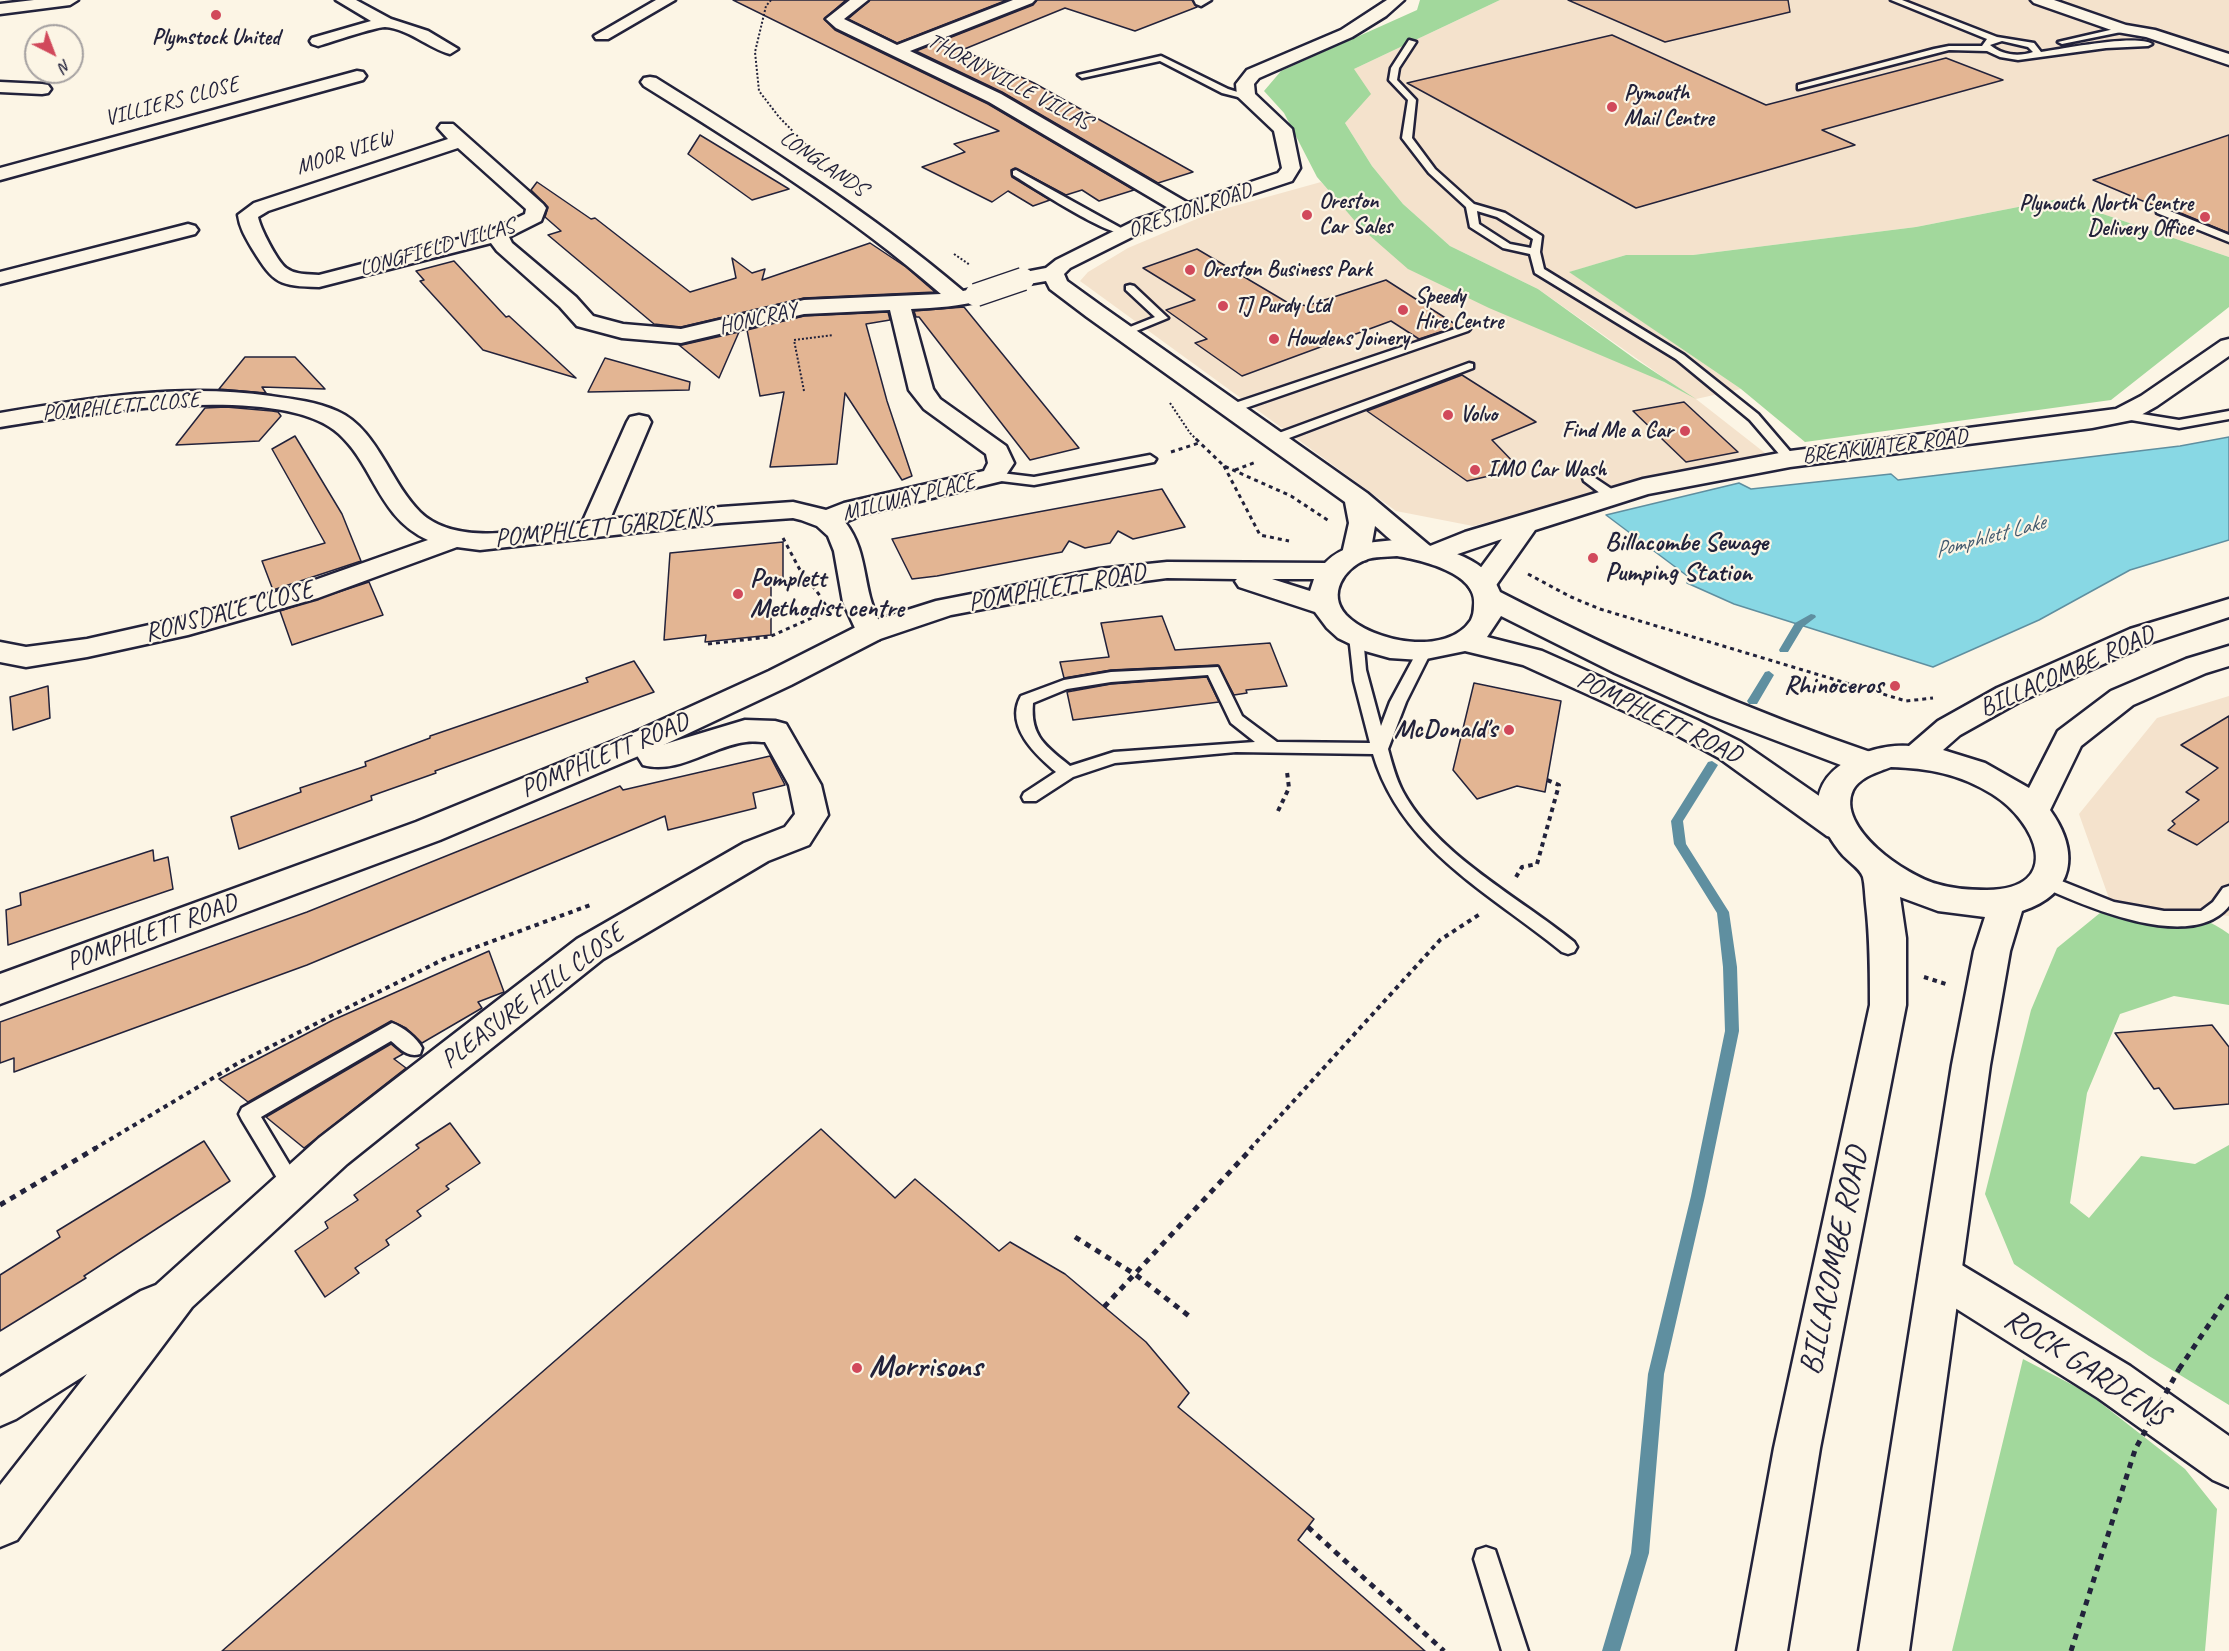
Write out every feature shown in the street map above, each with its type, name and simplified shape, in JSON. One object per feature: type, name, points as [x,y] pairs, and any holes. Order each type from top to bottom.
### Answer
[{"type":"street","points":[[0,9],[70,0]]},
{"type":"street","points":[[344,0],[386,22],[422,34],[450,49]]},
{"type":"street","points":[[603,36],[667,0]]},
{"type":"street","points":[[860,0],[834,19],[842,25],[898,50]]},
{"type":"street","name":"THORNYVILLE VILLAS","points":[[898,50],[1026,0]]},
{"type":"street","points":[[1246,96],[1245,84],[1253,74],[1358,27],[1382,13],[1396,0]]},
{"type":"street","points":[[2039,0],[2123,29],[2149,33],[2229,60]]},
{"type":"street","points":[[318,41],[386,22]]},
{"type":"street","points":[[622,26],[643,29]]},
{"type":"street","points":[[2123,29],[2127,35],[2148,44],[2229,72]]},
{"type":"street","name":"THORNYVILLE VILLAS","points":[[898,50],[1043,124],[1185,209]]},
{"type":"street","name":"VILLIERS CLOSE","points":[[0,174],[366,73]]},
{"type":"street","name":"LONGLANDS","points":[[650,82],[822,191],[967,296]]},
{"type":"street","points":[[0,87],[42,89]]},
{"type":"street","name":"ORESTON ROAD","points":[[1053,273],[1064,264],[1143,224],[1264,186],[1285,177],[1291,168],[1283,129],[1246,96]]},
{"type":"street","name":"MOOR VIEW","points":[[248,215],[261,207],[454,135]]},
{"type":"street","name":"LONGFIELD VILLAS","points":[[248,215],[250,227],[277,272],[296,280],[319,281],[497,235],[534,216],[536,208],[454,135]]},
{"type":"street","points":[[0,278],[188,230]]},
{"type":"street","name":"HONCRAY","points":[[497,235],[504,247],[568,302],[585,321],[622,331],[681,336],[804,307],[939,301],[967,296],[1023,279],[1053,273]]},
{"type":"street","points":[[1053,273],[1058,284],[1272,440],[1358,499],[1426,552]]},
{"type":"street","name":"MILLWAY PLACE","points":[[825,520],[853,509],[993,476],[1001,463],[998,451],[933,404],[921,390],[899,303]]},
{"type":"street","name":"BREAKWATER ROAD","points":[[1426,552],[1526,524],[1642,487],[1790,459],[2092,421],[2123,415],[2149,401],[2229,346]]},
{"type":"street","name":"POMPHLETT CLOSE","points":[[0,420],[136,401],[196,398],[262,401],[314,410]]},
{"type":"street","name":"POMPHLETT GARDENS","points":[[314,410],[342,424],[362,446],[400,507],[427,531],[452,540],[480,542],[721,515],[793,510],[825,520]]},
{"type":"street","points":[[592,530],[639,422]]},
{"type":"street","points":[[1358,499],[1362,523],[1359,543],[1331,571],[1324,588],[1326,606],[1337,622],[1356,636],[1377,645],[1401,650],[1445,648],[1463,641],[1479,629],[1488,614],[1485,591],[1470,572],[1454,561],[1426,552],[1359,543]]},
{"type":"street","points":[[825,520],[835,527],[844,541],[857,601],[870,632]]},
{"type":"street","points":[[1485,591],[1501,559],[1526,524]]},
{"type":"street","name":"RONSDALE CLOSE","points":[[0,652],[26,657],[87,648],[188,626],[308,592],[452,540]]},
{"type":"street","name":"POMPHLETT ROAD","points":[[0,989],[428,831],[644,741],[780,678],[870,632],[946,607],[1099,578],[1167,570],[1331,571]]},
{"type":"street","name":"POMPHLETT ROAD","points":[[1218,572],[1326,606]]},
{"type":"street","name":"POMPHLETT ROAD","points":[[1485,591],[1564,638],[1737,717],[1864,762]]},
{"type":"street","name":"BILLACOMBE ROAD","points":[[1917,756],[1949,728],[2008,695],[2140,636],[2229,608]]},
{"type":"street","name":"POMPHLETT ROAD","points":[[1463,641],[1532,658],[1686,727],[1740,756],[1839,826]]},
{"type":"street","name":"BILLACOMBE ROAD","points":[[2033,811],[2069,739],[2122,698],[2196,666],[2229,656]]},
{"type":"street","name":"PLEASURE HILL CLOSE","points":[[0,1522],[177,1293],[333,1151],[590,949],[756,852],[797,836],[812,815],[805,785],[775,732],[745,731],[676,753],[654,757],[644,741]]},
{"type":"street","points":[[1889,756],[1930,757],[1969,768],[2004,786],[2033,811],[2051,840],[2053,868],[2038,890],[2007,903],[1965,904],[1920,893],[1879,871],[1855,849],[1839,826],[1834,800],[1842,777],[1864,762],[1889,756]]},
{"type":"street","name":"BILLACOMBE ROAD","points":[[1762,1651],[1797,1448],[1888,1005],[1888,938],[1879,871]]},
{"type":"street","points":[[1884,1651],[1969,1077],[1992,951],[2007,903]]},
{"type":"street","name":"ROCK GARDENS","points":[[1940,1275],[2114,1382],[2229,1464]]},
{"type":"street","name":"PLEASURE HILL CLOSE","points":[[0,1404],[177,1293]]},
{"type":"lane","points":[[1895,0],[1996,39],[2035,44],[2038,50],[2036,55]]},
{"type":"lane","points":[[2055,43],[2123,29]]},
{"type":"lane","points":[[1988,49],[1986,42],[1996,39]]},
{"type":"lane","points":[[1412,42],[1395,68],[1393,80],[1412,100],[1407,138],[1432,171],[1472,206],[1501,215],[1538,238],[1535,252],[1539,271],[1680,357],[1754,417],[1790,459]]},
{"type":"lane","points":[[1801,87],[1950,48],[1988,49],[2010,56],[2069,52],[2102,44],[2148,44]]},
{"type":"lane","points":[[1082,75],[1161,58],[1226,91],[1246,96]]},
{"type":"lane","points":[[1016,172],[1090,217],[1125,233]]},
{"type":"lane","points":[[1472,206],[1474,225],[1507,246],[1535,252]]},
{"type":"lane","points":[[2161,211],[2229,239]]},
{"type":"lane","points":[[1124,333],[1162,318],[1130,288]]},
{"type":"lane","points":[[1230,409],[1464,329]]},
{"type":"lane","points":[[1272,440],[1469,366]]},
{"type":"lane","points":[[2123,415],[2179,424],[2229,415]]},
{"type":"lane","points":[[993,476],[1034,482],[1150,459]]},
{"type":"lane","points":[[1589,478],[1614,497]]},
{"type":"lane","points":[[1356,636],[1357,668],[1380,749],[1398,798],[1422,831],[1454,861],[1568,947]]},
{"type":"lane","points":[[1380,749],[1398,702],[1425,650]]},
{"type":"lane","points":[[1067,773],[1037,747],[1024,721],[1026,700],[1064,684],[1111,677],[1213,670],[1236,719],[1279,748]]},
{"type":"lane","points":[[1030,797],[1067,773],[1114,758],[1236,747],[1380,749]]},
{"type":"lane","points":[[2044,880],[2114,911],[2142,916],[2175,918],[2206,916],[2219,907],[2229,893]]},
{"type":"lane","points":[[293,1187],[249,1114],[392,1031],[412,1048]]},
{"type":"lane","points":[[1486,1559],[1515,1651]]},
{"type":"path","points":[[771,0],[766,6],[755,52],[759,91],[779,117],[817,155]]},
{"type":"path","points":[[948,251],[978,270]]},
{"type":"path","points":[[804,391],[794,340],[839,335]]},
{"type":"path","points":[[1166,398],[1190,433],[1224,466],[1260,534],[1295,542]]},
{"type":"path","points":[[1224,466],[1291,496],[1359,543]]},
{"type":"path","points":[[782,534],[800,570],[830,610]]},
{"type":"path","points":[[1501,559],[1571,597],[1600,609],[1906,701]]},
{"type":"path","points":[[708,644],[769,638],[830,610],[857,601]]},
{"type":"path","points":[[1278,811],[1289,788],[1279,748]]},
{"type":"path","points":[[1104,1307],[1136,1275],[1440,940],[1504,897],[1522,867],[1538,864],[1558,785],[1547,780]]},
{"type":"path","points":[[0,1204],[240,1062],[351,1005],[444,959],[597,903]]},
{"type":"path","points":[[1888,964],[1983,997]]},
{"type":"path","points":[[1075,1237],[1136,1275],[1188,1316]]},
{"type":"path","points":[[2071,1651],[2137,1446],[2179,1369],[2229,1295]]},
{"type":"path","points":[[1308,1527],[1444,1651]]},
{"type":"shaded area","points":[[1500,0],[2229,0],[2229,257],[2059,199],[1916,227],[1693,255],[1626,255],[1570,272],[1741,389],[1696,399],[1765,453],[1473,526],[1396,511],[1080,281],[1088,272],[1128,248],[1213,212],[1321,182],[1362,228],[1687,394],[1538,289],[1450,246],[1403,204],[1372,166],[1345,123],[1354,69]]},
{"type":"shaded area","points":[[2229,696],[2229,916],[2111,904],[2079,814],[2157,718]]},
{"type":"green space","points":[[1420,0],[1500,0],[1354,69],[1371,94],[1345,123],[1372,166],[1403,204],[1450,246],[1538,289],[1635,359],[1696,399],[1664,382],[1489,308],[1408,269],[1361,228],[1317,177],[1284,113],[1264,91],[1281,71],[1417,10]]},
{"type":"green space","points":[[2059,199],[2229,257],[2229,307],[2111,400],[1805,442],[1741,389],[1569,272],[1626,255],[1693,255],[1916,227]]},
{"type":"green space","points":[[2111,904],[2157,908],[2188,914],[2216,925],[2229,934],[2229,1005],[2174,996],[2120,1014],[2087,1093],[2070,1203],[2089,1218],[2141,1156],[2195,1164],[2229,1145],[2229,1405],[2149,1356],[2014,1264],[1985,1194],[2031,1010],[2057,948]]},
{"type":"green space","points":[[2023,1359],[2088,1393],[2185,1469],[2217,1509],[2205,1651],[1952,1651]]},
{"type":"water","name":"Pomphlett Lake","points":[[2229,437],[2229,540],[2130,570],[2039,620],[1933,667],[1734,604],[1687,583],[1690,578],[1606,515],[1739,483],[1751,489],[1891,474],[1898,480],[2180,446]]},
{"type":"building","points":[[733,0],[846,0],[824,19],[835,30],[988,104],[1134,190],[1099,201],[1082,190],[1066,195],[1015,168],[1011,170],[1012,177],[1050,200],[1033,206],[1008,191],[992,202],[922,167],[965,152],[954,144],[999,131]]},
{"type":"building","points":[[870,0],[1007,0],[897,43],[848,19]]},
{"type":"building","points":[[1037,0],[1192,0],[1197,7],[1135,31],[1065,8],[962,50],[1034,83],[1193,172],[1158,183],[1002,92],[916,51],[1033,5]]},
{"type":"building","points":[[1568,0],[1788,0],[1790,12],[1665,42]]},
{"type":"building","name":"Pymouth Mail Centre","points":[[1612,35],[1766,105],[1946,58],[2003,80],[1822,130],[1855,145],[1636,208],[1407,83]]},
{"type":"building","points":[[700,135],[789,189],[752,200],[688,154]]},
{"type":"building","name":"Plynouth North Centre Delivery Office","points":[[2229,135],[2229,233],[2166,207],[2157,207],[2093,180]]},
{"type":"building","points":[[537,182],[591,219],[595,218],[690,292],[736,278],[732,258],[752,273],[765,269],[762,280],[870,243],[906,267],[935,292],[804,298],[681,327],[654,324],[548,235],[561,231],[545,217],[548,207],[531,190]]},
{"type":"building","points":[[1197,249],[1295,307],[1306,306],[1386,280],[1458,326],[1419,339],[1391,321],[1242,376],[1195,343],[1207,339],[1166,310],[1195,300],[1143,268]]},
{"type":"building","points":[[454,261],[506,317],[509,316],[576,378],[483,350],[420,281],[424,280],[416,271]]},
{"type":"building","points":[[964,307],[1079,448],[1030,460],[919,317],[916,317],[914,311]]},
{"type":"building","points":[[888,312],[890,320],[866,324],[887,401],[912,476],[902,480],[845,393],[837,464],[770,467],[784,392],[760,396],[747,330],[804,316]]},
{"type":"building","points":[[739,332],[719,378],[679,345],[682,345]]},
{"type":"building","points":[[245,357],[295,357],[325,389],[262,387],[266,393],[219,389]]},
{"type":"building","points":[[605,358],[690,382],[689,390],[588,392]]},
{"type":"building","name":"Volvo","points":[[1462,375],[1536,422],[1492,440],[1520,469],[1467,481],[1367,411]]},
{"type":"building","name":"Find Me a Car","points":[[1684,402],[1738,452],[1686,462],[1633,411]]},
{"type":"building","points":[[226,407],[272,411],[278,412],[281,416],[259,441],[176,445],[205,408]]},
{"type":"building","points":[[295,436],[342,514],[361,561],[273,590],[262,561],[325,543],[272,449]]},
{"type":"building","points":[[1162,489],[1185,527],[1133,539],[1118,531],[1110,543],[1085,548],[1069,541],[1062,552],[937,576],[912,579],[892,539]]},
{"type":"building","name":"Pomplett Methodist centre","points":[[783,542],[783,584],[771,585],[771,635],[705,642],[706,635],[664,640],[670,553]]},
{"type":"building","points":[[369,582],[383,615],[292,645],[280,611]]},
{"type":"building","points":[[1162,616],[1175,650],[1270,643],[1287,686],[1246,690],[1247,693],[1234,695],[1218,665],[1111,670],[1064,678],[1060,662],[1109,657],[1101,623]]},
{"type":"building","points":[[634,661],[654,692],[435,771],[436,773],[371,796],[372,800],[239,849],[231,817],[301,792],[300,788],[366,766],[365,762],[430,738],[430,736],[588,682],[586,678]]},
{"type":"building","points":[[1207,677],[1219,702],[1073,720],[1067,692],[1111,684]]},
{"type":"building","name":"McDonald's","points":[[1474,683],[1561,701],[1545,792],[1517,786],[1477,799],[1453,770]]},
{"type":"building","points":[[48,686],[50,718],[13,730],[10,697]]},
{"type":"building","points":[[2229,716],[2229,821],[2197,845],[2168,830],[2175,824],[2172,821],[2199,800],[2186,792],[2218,768],[2181,745]]},
{"type":"building","points":[[770,756],[785,785],[753,793],[756,808],[668,830],[665,816],[307,965],[14,1072],[14,1058],[0,1063],[0,1022],[307,912],[620,786],[623,790]]},
{"type":"building","points":[[153,850],[154,861],[168,857],[173,889],[8,945],[6,910],[21,905],[20,893]]},
{"type":"building","points":[[489,951],[504,992],[478,1002],[482,1008],[422,1043],[406,1028],[391,1021],[248,1102],[219,1079],[333,1020]]},
{"type":"building","points":[[2212,1025],[2229,1047],[2229,1104],[2174,1109],[2159,1088],[2154,1089],[2115,1033]]},
{"type":"building","points":[[391,1044],[403,1054],[394,1059],[406,1068],[304,1148],[266,1117]]},
{"type":"building","points":[[450,1123],[480,1163],[446,1186],[449,1189],[417,1211],[421,1216],[386,1240],[389,1245],[355,1268],[359,1273],[325,1297],[295,1251],[328,1228],[325,1222],[358,1200],[354,1195],[419,1148],[416,1145]]},
{"type":"building","name":"Morrisons","points":[[821,1129],[895,1198],[915,1179],[999,1251],[1010,1242],[1065,1274],[1146,1342],[1189,1393],[1178,1407],[1314,1519],[1298,1540],[1425,1651],[222,1651]]},
{"type":"building","points":[[204,1141],[230,1181],[84,1276],[86,1278],[0,1331],[0,1275],[60,1237],[57,1231]]},
{"type":"waterway","points":[[1784,650],[1799,625],[1811,617]]},
{"type":"waterway","points":[[1753,701],[1769,675]]},
{"type":"waterway","points":[[1611,1651],[1640,1553],[1656,1374],[1698,1196],[1732,1031],[1730,967],[1723,912],[1680,844],[1677,821],[1712,765]]},
{"type":"place","name":"Plymstock United","points":[[216,15]]},
{"type":"place","name":"Pymouth Mail Centre","points":[[1612,107]]},
{"type":"place","name":"Oreston Car Sales","points":[[1307,215]]},
{"type":"place","name":"Plynouth North Centre Delivery Office","points":[[2205,217]]},
{"type":"place","name":"Oreston Business Park","points":[[1190,270]]},
{"type":"place","name":"TJ Purdy Ltd","points":[[1223,306]]},
{"type":"place","name":"Speedy Hire Centre","points":[[1403,310]]},
{"type":"place","name":"Howdens Joinery","points":[[1274,339]]},
{"type":"place","name":"Volvo","points":[[1448,415]]},
{"type":"place","name":"Find Me a Car","points":[[1685,431]]},
{"type":"place","name":"IMO Car Wash","points":[[1475,470]]},
{"type":"place","name":"Billacombe Sewage Pumping Station","points":[[1593,558]]},
{"type":"place","name":"Pomplett Methodist centre","points":[[738,594]]},
{"type":"place","name":"Rhinoceros","points":[[1895,686]]},
{"type":"place","name":"McDonald's","points":[[1509,730]]},
{"type":"place","name":"Morrisons","points":[[857,1368]]}]
